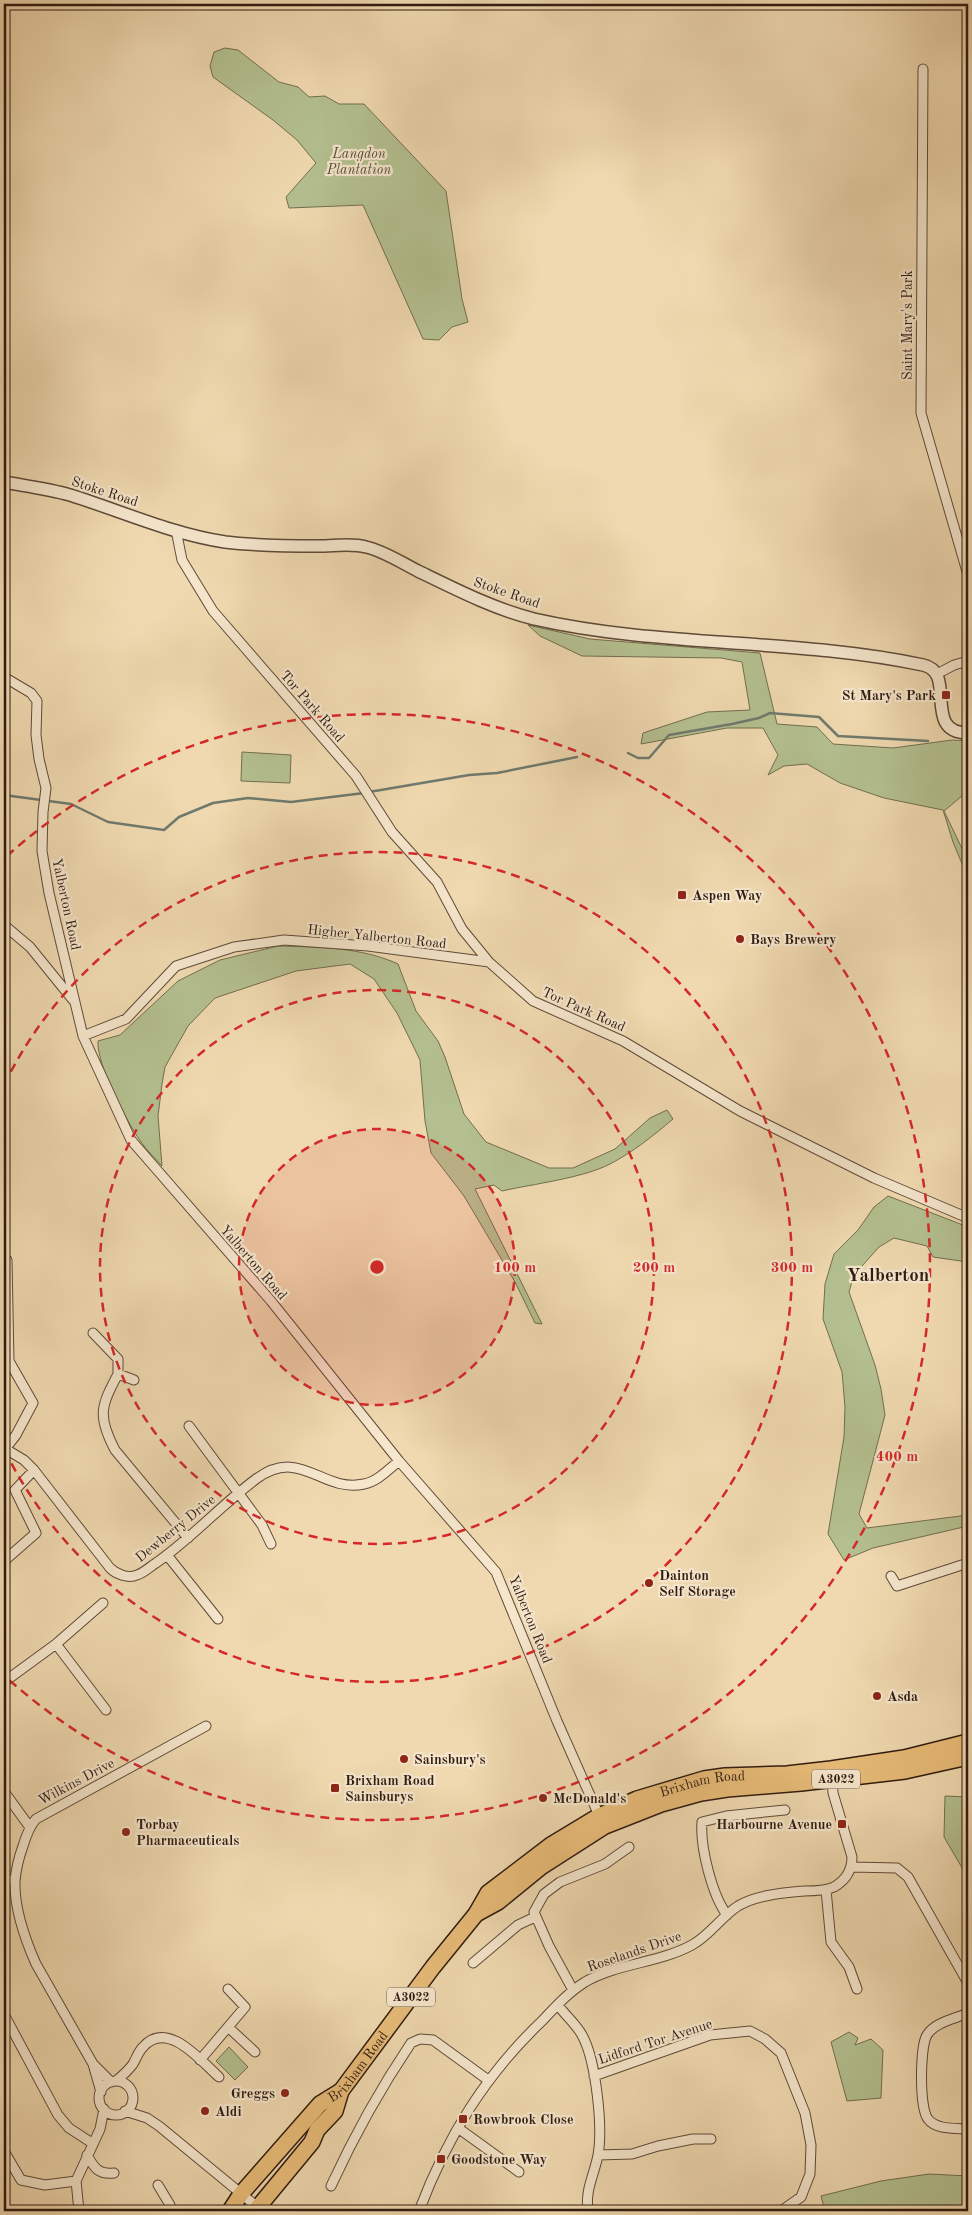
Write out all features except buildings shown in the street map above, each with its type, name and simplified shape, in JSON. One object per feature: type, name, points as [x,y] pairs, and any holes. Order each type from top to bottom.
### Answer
[{"type":"main road","name":"Brixham Road","points":[[831,1774],[968,1742]]},
{"type":"main road","name":"Brixham Road","points":[[230,2211],[253,2205],[320,2104],[342,2091],[433,1967],[476,1914],[488,1893],[551,1845],[602,1821],[637,1799],[704,1779],[725,1776],[905,1771],[968,1757]]},
{"type":"main road","points":[[253,2205],[303,2136],[317,2130],[335,2111],[342,2091]]},
{"type":"street","name":"Saint Mary's Park","points":[[923,69],[921,414],[968,575]]},
{"type":"street","name":"Stoke Road","points":[[4,482],[67,494],[176,530],[223,541],[262,546],[367,547],[452,588],[507,611],[534,618],[646,636],[775,645],[886,657],[929,666],[937,674]]},
{"type":"street","name":"Tor Park Road","points":[[176,530],[182,560],[213,611],[362,784],[392,832],[437,882],[462,929],[489,962],[533,1001],[623,1042],[740,1111],[825,1154],[968,1218]]},
{"type":"street","points":[[968,661],[954,664],[937,674],[940,684],[940,704],[944,720],[957,733],[968,733]]},
{"type":"street","name":"Yalberton Road","points":[[4,677],[31,694],[37,701],[36,735],[39,759],[46,788],[42,851],[49,894],[83,1036],[131,1140],[271,1301],[399,1461],[496,1572],[602,1821]]},
{"type":"street","points":[[4,925],[30,947],[75,1003]]},
{"type":"street","name":"Higher Yalberton Road","points":[[83,1036],[126,1019],[176,966],[234,947],[284,940],[368,946],[489,962]]},
{"type":"street","points":[[4,1448],[16,1435],[33,1403],[9,1361],[7,1260]]},
{"type":"street","points":[[93,1333],[118,1358],[118,1374],[104,1400],[102,1412],[108,1436],[115,1450],[188,1538]]},
{"type":"street","points":[[118,1374],[134,1380]]},
{"type":"street","points":[[189,1426],[262,1525],[271,1544]]},
{"type":"street","name":"Dewberry Drive","points":[[4,1448],[24,1460],[34,1470],[115,1573],[137,1576],[168,1555],[238,1493],[269,1470],[283,1466],[297,1467],[348,1485],[365,1484],[379,1477],[399,1461]]},
{"type":"street","points":[[4,1562],[36,1533],[15,1490],[34,1470]]},
{"type":"street","points":[[168,1555],[218,1619]]},
{"type":"street","points":[[891,1576],[897,1586],[968,1563]]},
{"type":"street","points":[[4,1682],[56,1644],[103,1603]]},
{"type":"street","points":[[56,1644],[106,1710]]},
{"type":"street","name":"Wilkins Drive","points":[[29,1826],[49,1811],[79,1797],[206,1726]]},
{"type":"street","points":[[831,1774],[835,1798],[849,1843],[852,1867],[841,1882],[826,1890],[831,1942],[849,1967],[857,1989]]},
{"type":"street","points":[[4,1791],[29,1826],[18,1861],[15,1880],[17,1901],[28,1946],[36,1964],[93,2064],[100,2092],[100,2102],[104,2109],[115,2115]]},
{"type":"street","points":[[727,1915],[713,1891],[703,1841],[702,1822],[726,1816],[785,1810]]},
{"type":"street","points":[[574,1990],[534,1912],[544,1894],[560,1882],[605,1864],[629,1848]]},
{"type":"street","points":[[852,1867],[897,1868],[908,1876],[968,1983]]},
{"type":"street","points":[[4,1880],[15,1880]]},
{"type":"street","name":"Roselands Drive","points":[[419,2211],[441,2159],[488,2080],[530,2032],[574,1990],[588,1981],[625,1966],[692,1945],[706,1936],[727,1915],[751,1900],[798,1892],[826,1890]]},
{"type":"street","points":[[473,1963],[518,1925],[535,1917]]},
{"type":"street","points":[[200,2060],[245,2007],[228,1989]]},
{"type":"street","points":[[558,2005],[582,2035],[594,2076],[598,2112],[598,2155],[588,2188],[588,2211]]},
{"type":"street","points":[[968,2013],[939,2025],[928,2033],[923,2045],[922,2105],[928,2119],[939,2126],[968,2129]]},
{"type":"street","points":[[6,2018],[58,2114],[68,2128],[92,2143]]},
{"type":"street","points":[[228,2027],[255,2052]]},
{"type":"street","name":"Lidford Tor Avenue","points":[[594,2076],[710,2036],[750,2031],[765,2039],[781,2053],[802,2106],[812,2145],[810,2174],[801,2197],[781,2211]]},
{"type":"street","points":[[100,2092],[105,2085],[128,2071],[142,2048],[152,2039],[159,2036],[165,2036],[175,2041],[219,2077]]},
{"type":"street","points":[[331,2186],[353,2137],[411,2044],[420,2039],[432,2040],[488,2080]]},
{"type":"street","points":[[93,2064],[114,2081],[124,2083],[129,2087]]},
{"type":"street","points":[[128,2071],[129,2087],[133,2098],[147,2118],[253,2205]]},
{"type":"street","points":[[79,2211],[76,2182],[86,2155],[100,2129],[115,2115],[125,2111],[132,2103],[133,2098]]},
{"type":"street","points":[[100,2129],[104,2109]]},
{"type":"street","points":[[125,2111],[147,2118]]},
{"type":"street","points":[[458,2128],[519,2172]]},
{"type":"street","points":[[598,2155],[632,2154],[658,2146],[693,2139],[710,2139]]},
{"type":"street","points":[[4,2151],[21,2180],[45,2185],[76,2182]]},
{"type":"street","points":[[86,2155],[94,2168],[106,2174],[114,2173]]},
{"type":"street","points":[[158,2185],[167,2198],[170,2211]]},
{"type":"green space","name":"Langdon Plantation","points":[[225,48],[238,50],[279,82],[298,87],[309,97],[325,96],[339,104],[364,104],[446,191],[462,299],[468,322],[452,327],[439,340],[423,339],[363,205],[289,208],[286,197],[316,163],[297,140],[273,120],[213,77],[210,66],[214,52]]},
{"type":"green space","points":[[528,625],[590,639],[760,653],[777,724],[817,727],[833,744],[893,748],[952,740],[968,741],[968,791],[944,811],[968,861],[968,878],[953,842],[943,810],[884,798],[840,783],[807,764],[784,766],[768,775],[778,755],[763,728],[727,728],[641,744],[643,733],[707,712],[750,710],[742,662],[721,658],[582,656],[540,636]]},
{"type":"green space","points":[[242,752],[291,755],[290,783],[241,781]]},
{"type":"green space","points":[[278,946],[354,951],[384,958],[398,964],[416,1011],[438,1041],[464,1114],[486,1142],[549,1168],[573,1168],[615,1149],[650,1118],[667,1110],[673,1119],[635,1149],[599,1169],[572,1177],[502,1191],[494,1185],[475,1189],[542,1324],[535,1323],[515,1282],[464,1196],[431,1153],[425,1121],[420,1060],[397,1013],[374,979],[350,964],[296,971],[215,998],[188,1026],[165,1067],[158,1116],[162,1166],[146,1149],[115,1095],[102,1064],[98,1041],[120,1035],[178,981],[220,960]]},
{"type":"green space","points":[[888,1196],[968,1227],[968,1262],[933,1257],[927,1246],[894,1238],[879,1247],[854,1275],[849,1292],[875,1365],[885,1415],[859,1514],[867,1528],[968,1515],[968,1526],[873,1548],[844,1560],[828,1534],[844,1437],[845,1407],[842,1372],[823,1319],[825,1284],[834,1254],[858,1230],[874,1207]]},
{"type":"green space","points":[[945,1796],[968,1797],[968,1878],[944,1837]]},
{"type":"green space","points":[[849,2032],[858,2038],[855,2045],[871,2039],[883,2050],[881,2098],[847,2101],[831,2042]]},
{"type":"green space","points":[[229,2047],[248,2067],[235,2080],[216,2061]]},
{"type":"green space","points":[[929,2174],[968,2176],[968,2211],[825,2211],[821,2196],[881,2181]]},
{"type":"waterway","points":[[628,753],[638,758],[649,758],[669,735],[732,724],[759,718],[770,713],[819,717],[838,736],[928,741]]},
{"type":"waterway","points":[[369,792],[469,775],[497,773],[577,757]]},
{"type":"waterway","points":[[4,795],[71,804],[108,822],[164,830],[179,817],[213,803],[248,798],[291,802],[364,793]]},
{"type":"place","name":"St Mary's Park","points":[[946,695]]},
{"type":"place","name":"Aspen Way","points":[[682,895]]},
{"type":"place","name":"Bays Brewery","points":[[740,939]]},
{"type":"place","name":"Dainton Self Storage","points":[[649,1583]]},
{"type":"place","name":"Asda","points":[[877,1696]]},
{"type":"place","name":"Sainsbury's","points":[[404,1759]]},
{"type":"place","name":"Brixham Road Sainsburys","points":[[335,1788]]},
{"type":"place","name":"McDonald's","points":[[543,1798]]},
{"type":"place","name":"Harbourne Avenue","points":[[842,1824]]},
{"type":"place","name":"Torbay Pharmaceuticals","points":[[126,1832]]},
{"type":"place","name":"Greggs","points":[[285,2093]]},
{"type":"place","name":"Aldi","points":[[205,2111]]},
{"type":"place","name":"Rowbrook Close","points":[[463,2119]]},
{"type":"place","name":"Goodstone Way","points":[[441,2159]]},
{"type":"district","name":"Yalberton","points":[[888,1274]]}]
